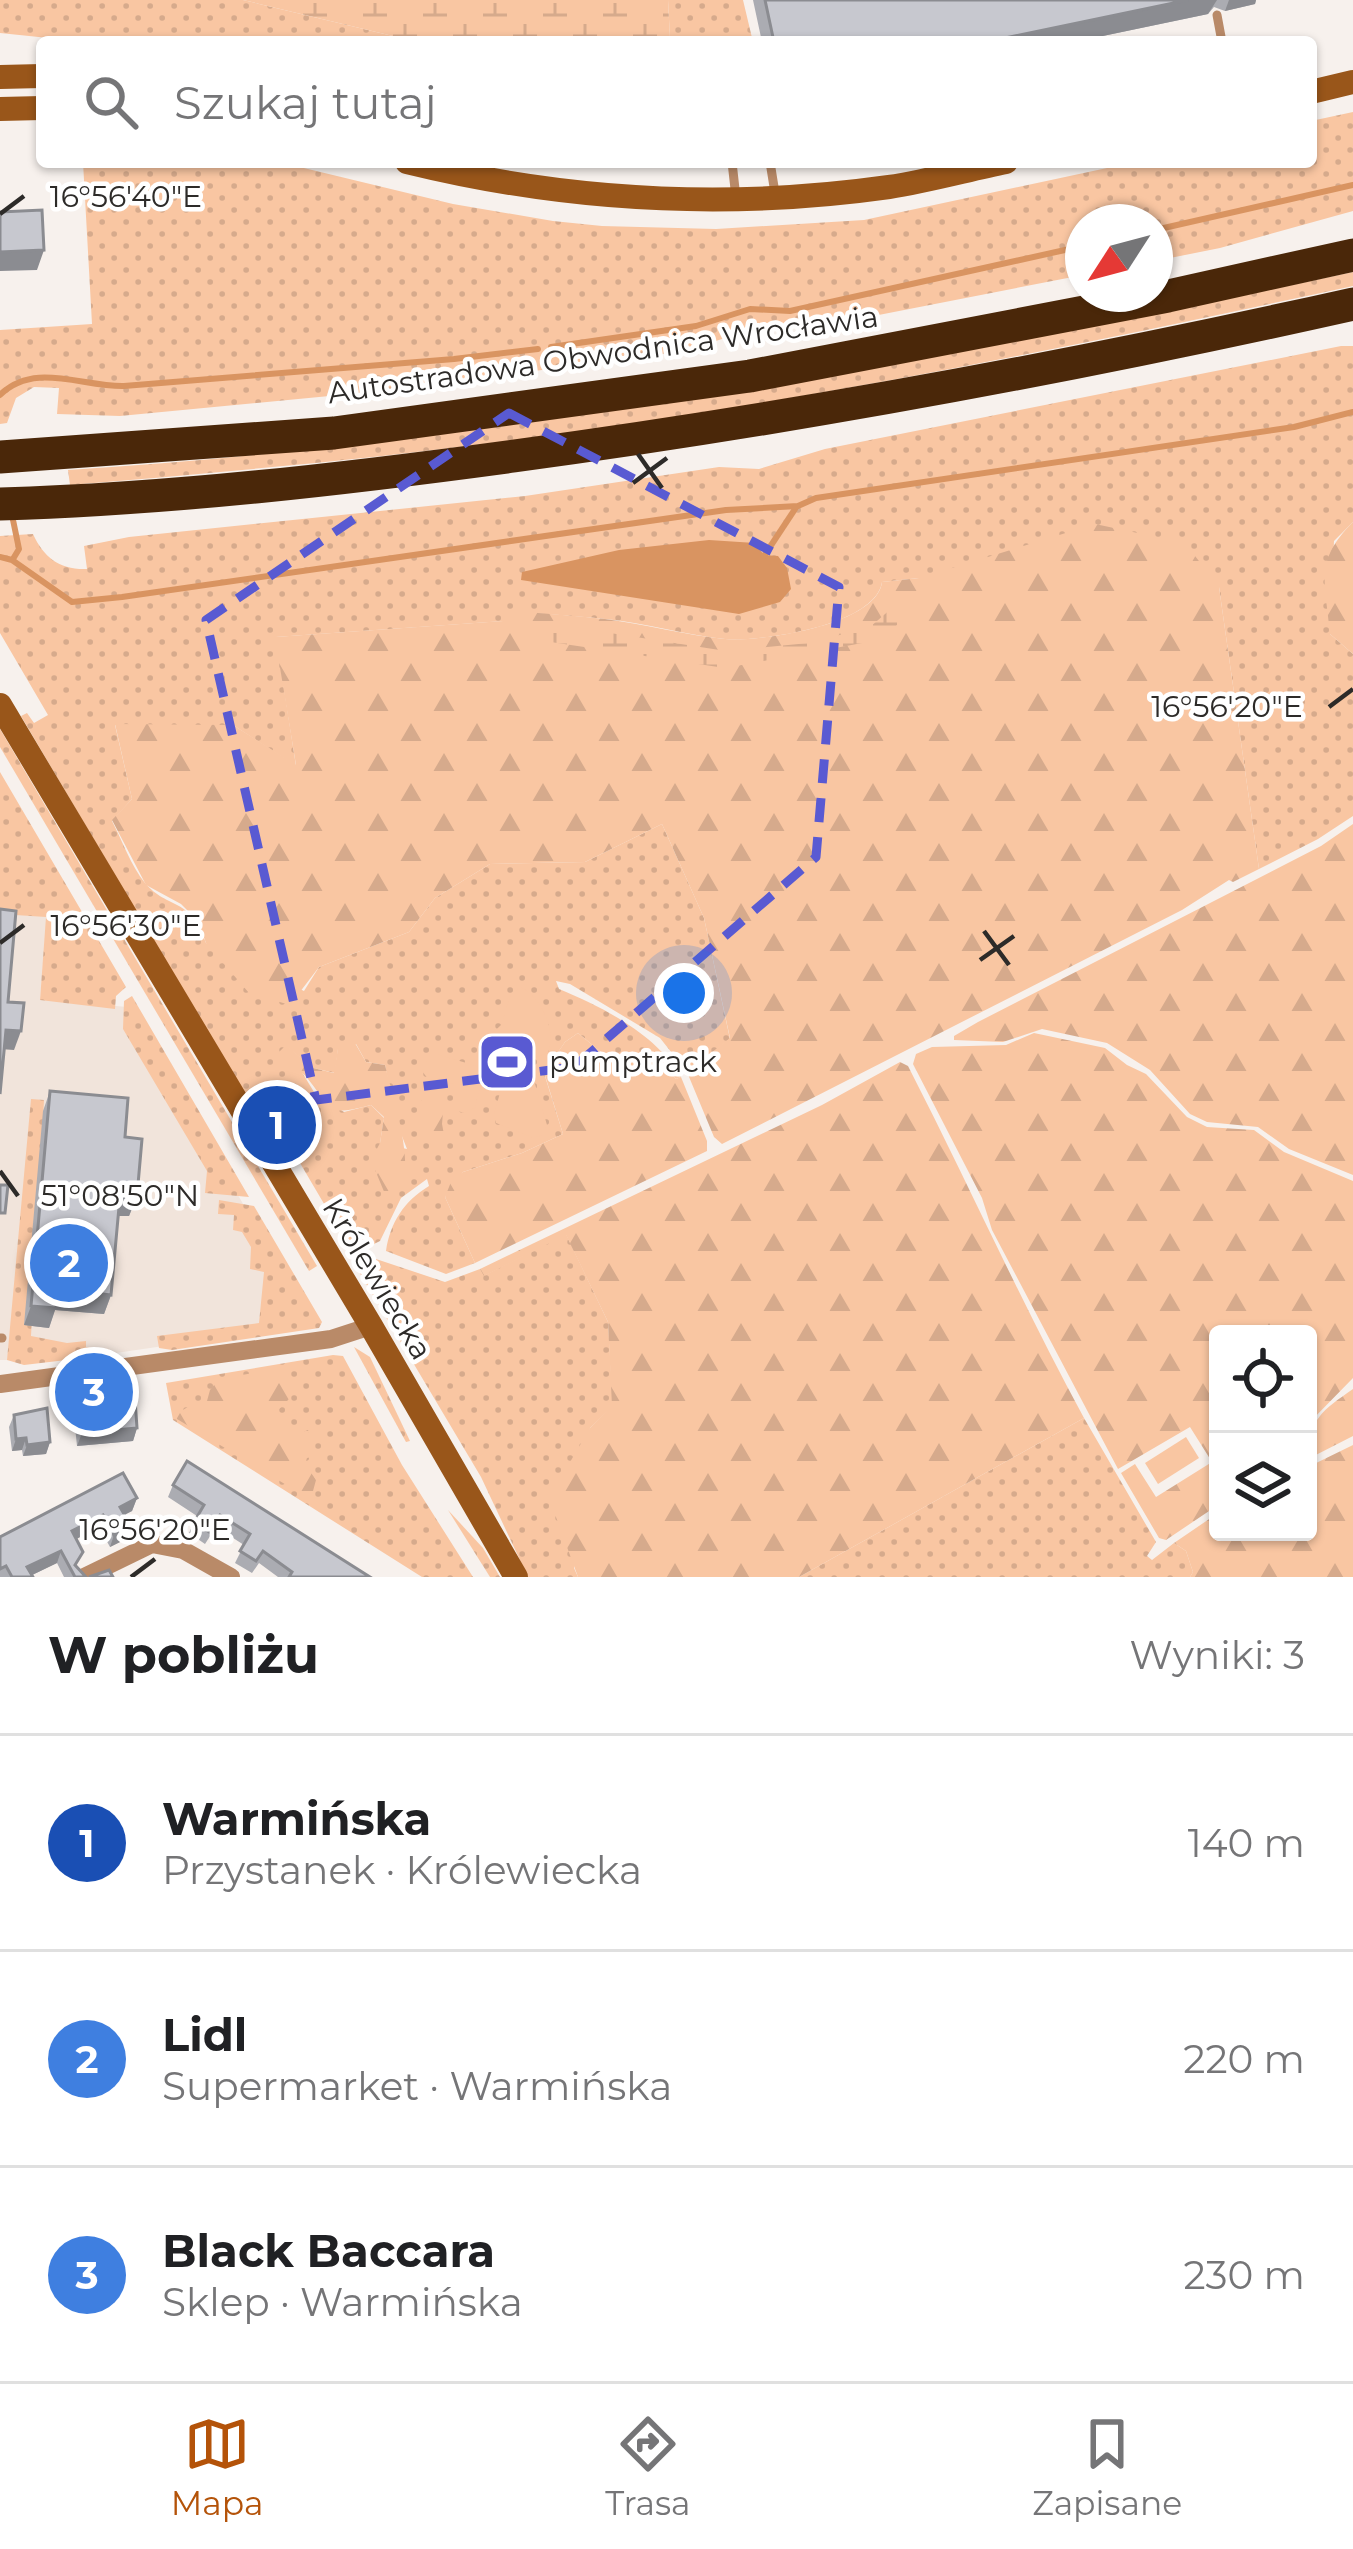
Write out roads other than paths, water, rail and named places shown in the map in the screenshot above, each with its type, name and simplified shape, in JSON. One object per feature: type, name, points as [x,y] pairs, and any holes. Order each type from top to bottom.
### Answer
[{"type":"highway","name":"Autostradowa Obwodnica Wrocławia","points":[[0,457],[334,433],[750,376],[1168,296],[1353,255]]},
{"type":"highway","points":[[0,504],[362,476],[737,426],[1190,340],[1353,304]]},
{"type":"street","points":[[0,77],[36,76]]},
{"type":"street","points":[[1317,91],[1353,82]]},
{"type":"street","points":[[0,109],[36,108]]},
{"type":"street","points":[[433,168],[505,184],[612,198],[736,200],[894,187],[979,168]]},
{"type":"street","name":"Królewiecka","points":[[0,705],[516,1577]]},
{"type":"street","points":[[0,1384],[332,1339],[371,1326]]},
{"type":"street","points":[[84,1577],[152,1544],[183,1550],[231,1577]]},
{"type":"lane","points":[[1216,15],[1221,36]]},
{"type":"lane","points":[[733,168],[736,200]]},
{"type":"lane","points":[[771,168],[775,198]]},
{"type":"waterway","points":[[1173,226],[1353,185]]},
{"type":"waterway","points":[[551,347],[696,326],[750,309],[790,311],[1065,250]]},
{"type":"waterway","points":[[0,395],[13,385],[43,377],[124,386],[538,349]]},
{"type":"waterway","points":[[0,557],[12,560],[72,602],[122,597],[726,510],[798,506],[816,498],[1294,427],[1353,412]]},
{"type":"waterway","points":[[764,556],[795,509]]},
{"type":"waterway","points":[[12,515],[19,549],[13,559]]},
{"type":"place","name":"pumptrack","points":[[507,1062]]},
{"type":"place","name":"Warmińska","points":[[277,1125]]},
{"type":"place","name":"Lidl","points":[[69,1263]]},
{"type":"place","name":"Black Baccara","points":[[94,1392]]}]
